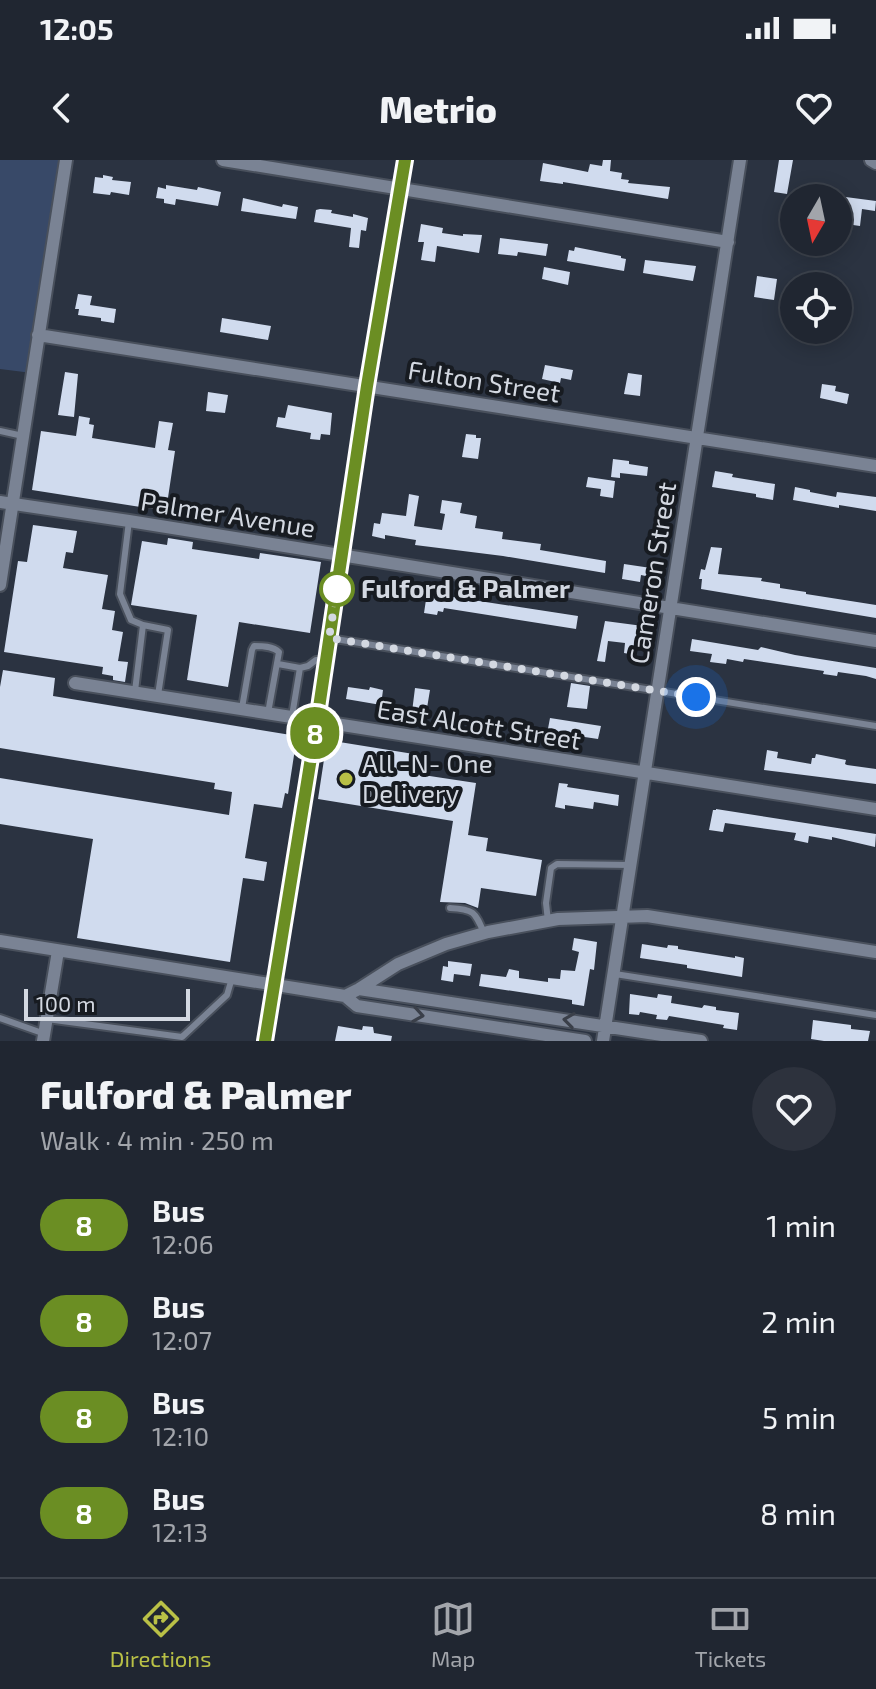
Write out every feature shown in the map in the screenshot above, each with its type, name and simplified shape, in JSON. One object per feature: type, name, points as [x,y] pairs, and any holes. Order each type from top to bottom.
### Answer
[{"type":"street","points":[[0,585],[6,503],[23,436],[66,160]]},
{"type":"street","points":[[223,160],[728,242]]},
{"type":"street","points":[[265,1041],[405,160]]},
{"type":"street","name":"Cameron Street","points":[[603,1041],[740,160]]},
{"type":"street","name":"Fulton Street","points":[[38,335],[876,466]]},
{"type":"street","name":"Palmer Avenue","points":[[6,503],[876,641]]},
{"type":"street","name":"East Alcott Street","points":[[75,683],[876,809]]},
{"type":"street","points":[[345,996],[398,964],[446,944],[484,933],[589,917],[647,916],[876,952]]},
{"type":"street","points":[[0,941],[345,996],[357,1006],[585,1041]]},
{"type":"street","points":[[44,1038],[58,951]]},
{"type":"street","points":[[359,989],[701,1041]]},
{"type":"lane","points":[[0,431],[23,436]]},
{"type":"lane","points":[[129,521],[120,594],[131,620],[168,630],[158,695]]},
{"type":"lane","points":[[135,691],[143,625]]},
{"type":"lane","points":[[329,638],[876,726]]},
{"type":"lane","points":[[242,708],[254,646],[275,649],[279,652],[278,664],[268,713]]},
{"type":"lane","points":[[278,664],[300,668],[316,660],[326,661]]},
{"type":"lane","points":[[291,717],[300,668]]},
{"type":"lane","points":[[548,921],[546,903],[551,868],[557,864],[631,865]]},
{"type":"lane","points":[[450,908],[472,910],[484,933]]},
{"type":"lane","points":[[614,973],[876,1015]]},
{"type":"lane","points":[[47,1019],[182,1037],[227,995],[232,978]]},
{"type":"lane","points":[[0,1018],[44,1038]]},
{"type":"shaded area","points":[[0,160],[66,160],[32,373],[0,369]]},
{"type":"building","points":[[603,160],[611,160],[610,171],[622,173],[621,179],[629,180],[628,183],[670,187],[668,199],[540,181],[543,163],[588,172],[590,164],[602,166]]},
{"type":"building","points":[[779,160],[793,160],[789,184],[780,184],[780,193],[774,192]]},
{"type":"building","points":[[103,175],[113,177],[112,180],[131,182],[129,195],[93,193],[95,177],[103,178]]},
{"type":"building","points":[[166,185],[221,192],[218,206],[176,199],[175,205],[164,203],[164,199],[156,198],[158,187],[166,189]]},
{"type":"building","points":[[243,198],[282,207],[283,204],[298,207],[296,219],[241,211]]},
{"type":"building","points":[[852,198],[876,201],[875,211],[862,209],[860,226],[852,225]]},
{"type":"building","points":[[316,210],[368,218],[366,231],[361,230],[359,248],[349,247],[351,228],[314,222]]},
{"type":"building","points":[[421,224],[443,228],[442,233],[482,235],[479,253],[437,246],[435,262],[421,260],[424,242],[418,242]]},
{"type":"building","points":[[500,238],[548,244],[546,256],[518,252],[517,256],[498,254]]},
{"type":"building","points":[[575,247],[621,256],[626,259],[624,271],[567,261],[569,250],[574,251]]},
{"type":"building","points":[[645,260],[696,266],[693,281],[643,273]]},
{"type":"building","points":[[544,267],[570,272],[568,285],[542,279]]},
{"type":"building","points":[[757,276],[777,279],[774,300],[754,297]]},
{"type":"building","points":[[78,294],[92,296],[90,305],[116,309],[114,323],[78,315],[79,309],[75,309]]},
{"type":"building","points":[[222,318],[271,326],[268,340],[220,332]]},
{"type":"building","points":[[545,365],[573,370],[571,380],[561,378],[560,383],[542,379]]},
{"type":"building","points":[[65,372],[78,374],[74,417],[58,415]]},
{"type":"building","points":[[628,373],[642,375],[640,396],[624,394]]},
{"type":"building","points":[[822,384],[836,386],[835,391],[849,394],[847,404],[820,398]]},
{"type":"building","points":[[208,392],[228,395],[225,413],[206,411]]},
{"type":"building","points":[[288,405],[332,413],[330,435],[321,434],[320,440],[310,439],[311,433],[276,427],[278,417],[285,418]]},
{"type":"building","points":[[79,416],[90,418],[89,424],[94,425],[92,438],[155,448],[159,421],[173,423],[168,450],[175,451],[166,511],[32,490],[41,431],[76,436]]},
{"type":"building","points":[[466,434],[481,438],[478,459],[462,457]]},
{"type":"building","points":[[613,459],[648,467],[647,476],[620,473],[620,478],[611,477]]},
{"type":"building","points":[[715,471],[775,484],[773,500],[712,487]]},
{"type":"building","points":[[588,477],[615,481],[613,498],[600,496],[601,489],[586,487]]},
{"type":"building","points":[[795,487],[836,497],[837,492],[876,497],[876,511],[793,500]]},
{"type":"building","points":[[409,494],[419,496],[414,526],[442,530],[445,514],[440,513],[442,500],[462,503],[460,513],[477,516],[475,528],[503,532],[502,539],[541,544],[540,550],[606,561],[605,573],[415,545],[416,540],[385,535],[385,539],[372,536],[374,523],[380,524],[382,513],[406,516]]},
{"type":"building","points":[[33,525],[77,531],[73,553],[66,552],[63,568],[108,575],[102,609],[115,611],[112,630],[123,632],[118,661],[128,662],[125,682],[102,674],[103,667],[4,652],[18,561],[27,562]]},
{"type":"building","points":[[168,538],[193,542],[192,549],[259,559],[260,553],[321,562],[310,633],[239,622],[228,687],[187,680],[197,615],[131,605],[142,541],[167,545]]},
{"type":"building","points":[[711,547],[722,548],[718,574],[762,578],[761,581],[780,584],[780,588],[876,605],[876,618],[701,589],[701,569],[705,570]]},
{"type":"building","points":[[624,564],[651,568],[650,577],[641,575],[640,582],[622,579]]},
{"type":"building","points":[[427,593],[578,616],[576,629],[444,608],[437,615],[424,613]]},
{"type":"building","points":[[605,621],[643,626],[641,639],[637,638],[635,655],[624,653],[625,643],[608,641],[605,662],[597,661]]},
{"type":"building","points":[[692,639],[758,650],[761,647],[876,668],[876,679],[838,672],[837,676],[823,674],[824,671],[744,659],[743,662],[727,659],[726,664],[710,662],[712,654],[690,651]]},
{"type":"building","points":[[3,670],[55,678],[53,696],[297,736],[288,794],[285,793],[282,808],[254,804],[245,858],[267,862],[264,881],[243,878],[230,962],[77,938],[93,839],[0,824],[0,778],[229,815],[232,792],[214,789],[215,783],[0,748]]},
{"type":"building","points":[[571,683],[590,686],[587,709],[567,707]]},
{"type":"building","points":[[348,687],[383,690],[381,705],[346,699]]},
{"type":"building","points":[[415,688],[430,690],[426,714],[412,712]]},
{"type":"building","points":[[550,718],[601,726],[598,739],[578,736],[576,740],[547,734]]},
{"type":"building","points":[[327,740],[426,756],[423,775],[476,783],[468,835],[488,838],[486,851],[542,860],[536,896],[481,888],[478,908],[465,903],[440,902],[453,821],[318,799]]},
{"type":"building","points":[[767,750],[778,752],[777,758],[811,764],[816,754],[846,760],[847,765],[876,769],[876,784],[764,770]]},
{"type":"building","points":[[559,783],[619,795],[618,806],[594,802],[593,809],[565,805],[565,809],[555,807]]},
{"type":"building","points":[[713,810],[876,834],[875,847],[832,837],[832,840],[809,836],[808,843],[794,840],[796,833],[725,823],[723,832],[709,830]]},
{"type":"building","points":[[574,938],[597,942],[594,970],[590,969],[584,1006],[572,1004],[572,1000],[479,986],[481,974],[506,977],[509,969],[519,971],[519,978],[548,982],[548,978],[560,979],[561,970],[575,971],[579,952],[572,950]]},
{"type":"building","points":[[642,944],[667,948],[668,945],[678,946],[678,949],[744,958],[742,977],[640,958]]},
{"type":"building","points":[[448,961],[472,964],[470,976],[454,974],[453,982],[441,980],[443,966],[448,967]]},
{"type":"building","points":[[630,994],[657,998],[658,994],[672,996],[671,1003],[702,1008],[704,1005],[739,1013],[737,1030],[669,1016],[667,1020],[640,1012],[639,1015],[629,1014]]},
{"type":"building","points":[[813,1020],[870,1031],[868,1041],[811,1039]]},
{"type":"building","points":[[338,1026],[362,1030],[363,1026],[373,1027],[374,1033],[392,1036],[391,1041],[335,1041]]},
{"type":"bus line","name":"8","points":[[265,1041],[405,160]]},
{"type":"place","name":"Fulford & Palmer","points":[[337,589]]},
{"type":"place","name":"All -N- One Delivery","points":[[346,779]]},
{"type":"route","points":[[337,589],[329,638],[696,697]]}]
